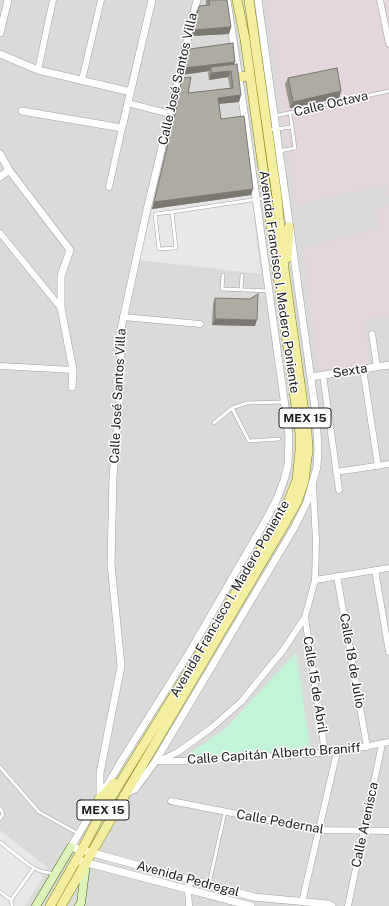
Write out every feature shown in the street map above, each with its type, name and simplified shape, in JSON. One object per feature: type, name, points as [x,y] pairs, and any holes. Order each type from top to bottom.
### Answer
[{"type":"main road","name":"Avenida Francisco I. Madero Poniente","points":[[50,906],[99,817],[197,658],[278,522],[289,500],[296,480],[300,451],[300,434],[250,76],[237,0]]},
{"type":"main road","name":"Avenida Francisco I. Madero Poniente","points":[[61,906],[297,502],[304,481],[308,450],[307,433],[284,269],[279,191],[267,99],[249,0]]},
{"type":"main road","points":[[239,77],[250,76]]},
{"type":"main road","points":[[284,269],[288,256],[289,227]]},
{"type":"main road","points":[[99,799],[107,792],[120,775],[126,772]]},
{"type":"main road","points":[[36,906],[71,847]]},
{"type":"main road","name":"Avenida Francisco I. Madero Poniente","points":[[81,905],[86,863]]},
{"type":"street","points":[[0,33],[8,0]]},
{"type":"street","points":[[38,70],[53,0]]},
{"type":"street","points":[[82,80],[101,0]]},
{"type":"street","points":[[109,187],[152,0]]},
{"type":"street","name":"Calle José Santos Villa","points":[[99,799],[100,773],[121,666],[111,564],[121,329],[146,214],[197,0]]},
{"type":"street","points":[[71,847],[189,653],[277,499],[284,480],[289,452],[289,435],[227,0]]},
{"type":"street","name":"Avenida Francisco I. Madero Poniente","points":[[126,793],[135,789],[157,762],[294,528],[307,502],[317,467],[318,449],[316,415],[289,227],[279,191],[278,151],[271,130],[274,116],[267,99],[258,0]]},
{"type":"street","points":[[380,0],[389,44]]},
{"type":"street","points":[[0,54],[38,70],[130,92]]},
{"type":"street","points":[[128,103],[170,114]]},
{"type":"street","points":[[22,111],[122,128]]},
{"type":"street","points":[[0,154],[5,167],[70,250],[61,276],[61,308],[73,370],[72,386]]},
{"type":"street","points":[[0,177],[5,167]]},
{"type":"street","points":[[0,233],[61,308]]},
{"type":"street","points":[[124,317],[200,324]]},
{"type":"street","points":[[372,334],[377,367]]},
{"type":"street","name":"Sexta","points":[[311,377],[389,365]]},
{"type":"street","points":[[0,366],[73,370]]},
{"type":"street","points":[[363,369],[378,466]]},
{"type":"street","points":[[323,375],[339,490]]},
{"type":"street","points":[[336,472],[389,464]]},
{"type":"street","points":[[157,762],[178,752],[210,729],[241,702],[284,649],[305,617],[315,580],[316,541],[313,479]]},
{"type":"street","points":[[315,580],[389,568]]},
{"type":"street","points":[[375,570],[389,652]]},
{"type":"street","name":"Calle 18 de Julio","points":[[337,576],[367,747]]},
{"type":"street","name":"Calle 15 de Abril","points":[[305,617],[325,752]]},
{"type":"street","name":"Calle Capitán Alberto Braniff","points":[[157,762],[337,752],[389,742]]},
{"type":"street","name":"Calle Arenisca","points":[[348,906],[382,744]]},
{"type":"street","points":[[302,902],[337,752]]},
{"type":"street","name":"Calle Pedernal","points":[[171,801],[319,830],[389,830]]},
{"type":"street","name":"Avenida Pedregal","points":[[71,847],[254,897],[328,904],[332,906]]},
{"type":"street","name":"Avenida Pedregal","points":[[76,860],[251,906]]},
{"type":"street","points":[[189,906],[188,890],[190,880]]},
{"type":"lane","name":"Calle Octava","points":[[274,116],[389,91]]},
{"type":"lane","points":[[278,151],[295,148],[290,113]]},
{"type":"lane","points":[[271,130],[292,127]]},
{"type":"lane","points":[[172,212],[176,248],[159,249],[156,214],[267,198],[279,191]]},
{"type":"lane","points":[[223,275],[222,289],[269,291]]},
{"type":"lane","points":[[241,290],[242,275]]},
{"type":"lane","points":[[214,423],[232,408],[247,403],[285,402]]},
{"type":"lane","points":[[232,408],[249,440],[278,439]]},
{"type":"lane","points":[[0,767],[39,812],[79,834]]},
{"type":"lane","points":[[0,808],[3,814],[0,819]]},
{"type":"lane","points":[[208,885],[226,812]]},
{"type":"lane","points":[[0,842],[34,868],[40,871],[55,874]]},
{"type":"lane","points":[[11,900],[34,868]]},
{"type":"lane","points":[[0,892],[11,900],[12,906]]},
{"type":"shaded area","points":[[0,0],[389,0],[389,906],[0,906]]},
{"type":"shaded area","points":[[265,0],[389,0],[389,197],[386,184],[296,205]]},
{"type":"shaded area","points":[[251,195],[261,274],[140,260],[152,209]]},
{"type":"shaded area","points":[[389,206],[389,316],[365,320],[370,365],[319,372],[303,248],[379,228],[375,210]]},
{"type":"shaded area","points":[[0,830],[48,868],[25,906],[0,906]]},
{"type":"green space","points":[[296,653],[311,752],[186,756],[225,729]]},
{"type":"building","points":[[209,0],[227,0],[231,27],[194,30],[199,6],[210,5]]},
{"type":"building","points":[[233,43],[235,62],[184,68],[190,49]]},
{"type":"building","points":[[237,64],[241,95],[218,98],[221,119],[244,116],[253,189],[154,202],[178,102],[177,103],[182,78],[191,77],[188,93],[233,88],[231,71],[211,73],[211,67]]},
{"type":"building","points":[[337,68],[341,91],[293,102],[288,78]]},
{"type":"building","points":[[258,294],[257,320],[215,319],[215,298],[250,299]]}]
